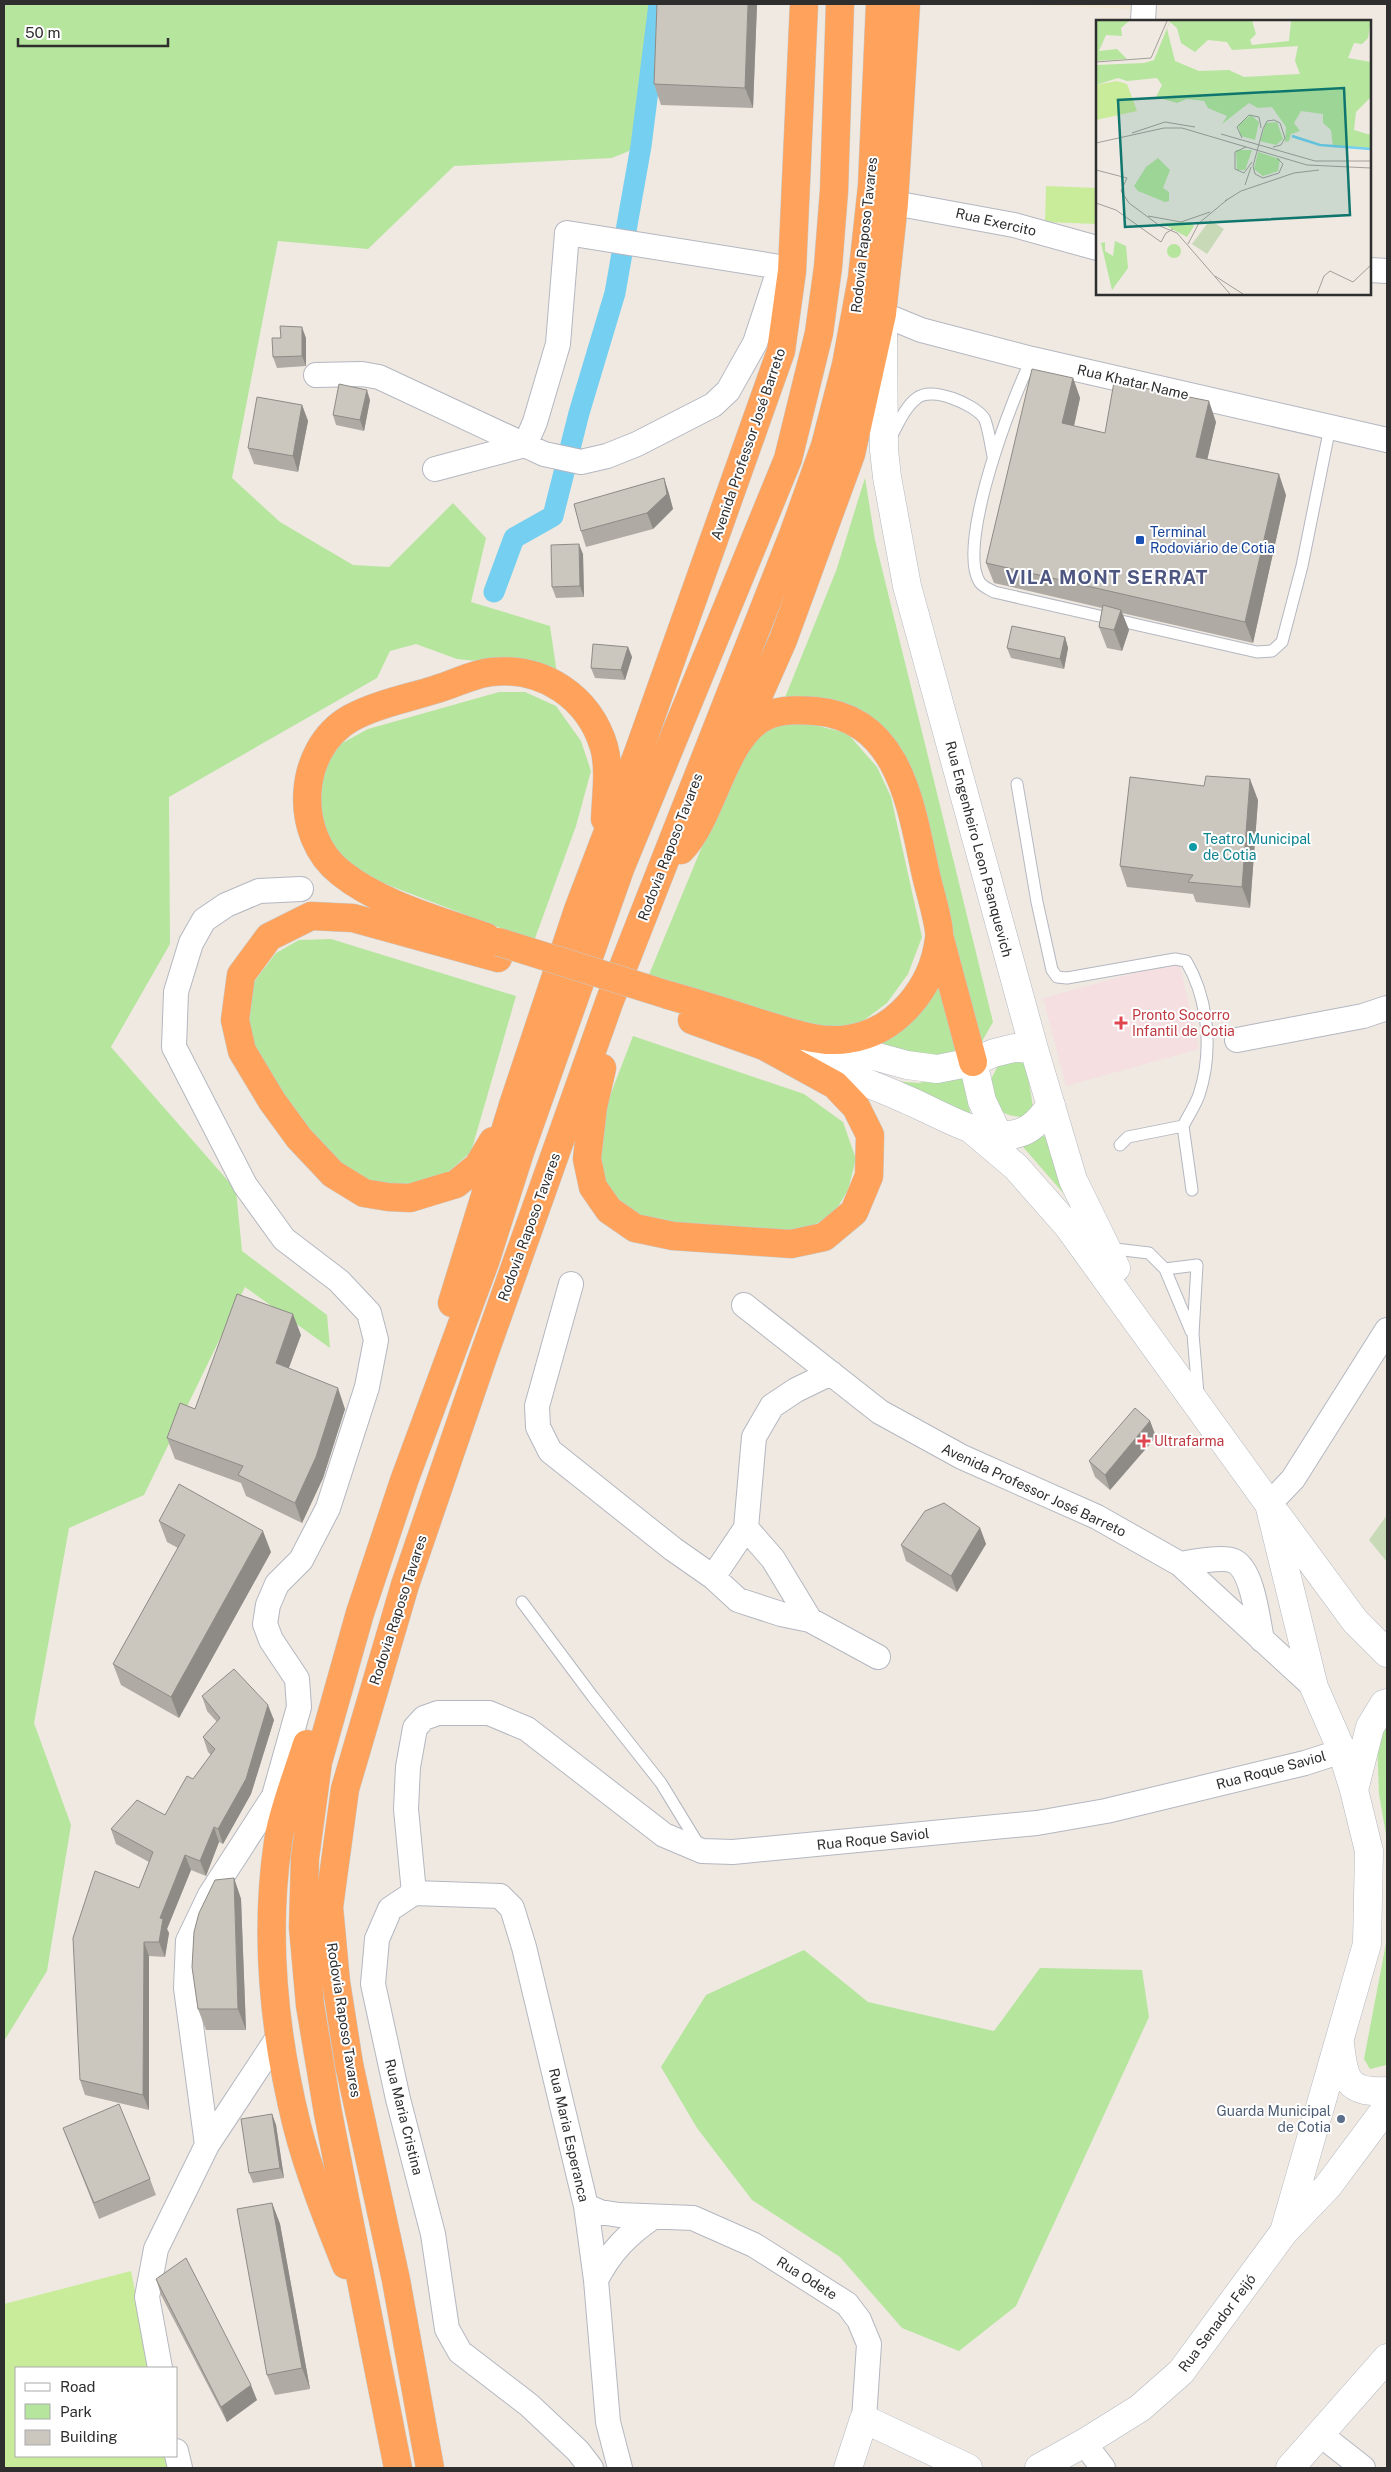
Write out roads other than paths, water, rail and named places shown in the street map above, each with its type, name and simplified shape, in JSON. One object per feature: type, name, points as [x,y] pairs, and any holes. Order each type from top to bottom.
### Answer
[{"type":"highway","name":"Avenida Professor José Barreto","points":[[638,753],[781,351],[804,4]]},
{"type":"highway","name":"Rodovia Raposo Tavares","points":[[398,2468],[328,2114],[310,2006],[303,1927],[305,1858],[318,1762],[360,1614],[404,1481],[485,1262],[520,1152],[620,869],[788,458],[819,333],[828,266],[834,191],[840,4]]},
{"type":"highway","name":"Rodovia Raposo Tavares","points":[[430,2468],[396,2280],[349,2064],[336,1982],[328,1907],[345,1789],[381,1661],[483,1357],[610,1000],[793,535],[825,446],[846,365],[862,278],[872,186],[880,4]]},
{"type":"highway","points":[[659,873],[686,846],[704,816],[783,640],[851,454],[882,314],[894,203],[906,4]]},
{"type":"highway","points":[[404,1481],[454,1296],[513,1105],[578,910],[638,753],[690,656],[819,333]]},
{"type":"highway","points":[[498,950],[365,888],[340,873],[324,855],[312,836],[308,812],[308,778],[317,756],[329,737],[350,718],[490,672],[518,672],[546,678],[574,698],[591,718],[604,748],[607,784],[604,841]]},
{"type":"highway","points":[[740,737],[766,716],[793,710],[826,712],[861,726],[890,754],[908,795],[940,938],[973,1062]]},
{"type":"highway","points":[[513,1105],[478,1166],[456,1184],[410,1198],[364,1193],[332,1174],[299,1138],[272,1101],[242,1051],[235,1020],[241,975],[269,937],[311,916],[353,918],[498,950],[666,1003],[806,1037],[847,1040],[869,1034],[890,1022],[909,1006],[928,978],[940,938]]},
{"type":"highway","points":[[610,1000],[608,1032],[593,1107],[587,1159],[593,1187],[609,1210],[635,1228],[673,1236],[791,1244],[824,1237],[854,1212],[870,1176],[870,1134],[856,1107],[835,1085],[764,1046],[666,1003]]},
{"type":"highway","points":[[360,1614],[333,1661],[278,1839],[270,1910],[272,1975],[279,2036],[297,2128],[331,2227],[373,2334]]},
{"type":"main road","name":"Rua Engenheiro Leon Psanquevich","points":[[882,314],[885,382],[884,450],[887,477],[907,586],[1034,1049],[1073,1180],[1105,1248],[1166,1359]]},
{"type":"main road","points":[[806,1037],[907,1065],[937,1068],[973,1062],[994,1053],[1014,1048],[1034,1049]]},
{"type":"main road","points":[[764,1046],[873,1085],[970,1128],[997,1135],[1016,1134],[1036,1125],[1051,1105]]},
{"type":"main road","points":[[973,1062],[982,1101],[997,1135],[1016,1167]]},
{"type":"main road","points":[[970,1128],[1016,1167]]},
{"type":"main road","name":"Rua Engenheiro Leon Psanquevich","points":[[1016,1167],[1068,1226],[1269,1504],[1314,1686],[1342,1751],[1370,1851],[1367,1944],[1284,2232]]},
{"type":"main road","points":[[1269,1504],[1356,1621],[1387,1653]]},
{"type":"main road","points":[[1354,1790],[1370,1727],[1384,1704],[1387,1703]]},
{"type":"main road","points":[[1340,2040],[1343,2072],[1355,2087],[1372,2092],[1387,2091]]},
{"type":"main road","points":[[1284,2232],[1328,2186],[1387,2107]]},
{"type":"main road","name":"Rua Senador Feijó","points":[[1039,2468],[1140,2408],[1181,2372],[1284,2232]]},
{"type":"main road","points":[[1290,2468],[1387,2358]]},
{"type":"main road","points":[[848,2468],[864,2419],[968,2468]]},
{"type":"street","points":[[1143,20],[1144,4]]},
{"type":"street","name":"Rua Exercito","points":[[894,203],[1014,225],[1096,248]]},
{"type":"street","points":[[316,375],[362,374],[379,377],[534,450],[581,462],[607,456],[637,444],[713,405],[728,391],[755,343],[786,269],[567,233],[558,344],[535,422],[534,450]]},
{"type":"street","points":[[1371,270],[1387,271]]},
{"type":"street","name":"Rua Khatar Name","points":[[882,314],[922,330],[1032,359],[1387,440]]},
{"type":"street","points":[[435,469],[534,450]]},
{"type":"street","points":[[207,2145],[186,1988],[188,1941],[210,1895],[274,1796],[299,1707],[297,1679],[271,1640],[265,1624],[268,1605],[277,1584],[301,1560],[328,1508],[368,1387],[376,1340],[369,1313],[339,1281],[284,1239],[244,1185],[174,1047],[176,992],[192,943],[204,920],[226,905],[259,891],[301,889]]},
{"type":"street","points":[[1237,1040],[1363,1016],[1387,1008]]},
{"type":"street","points":[[571,1284],[537,1406],[538,1427],[550,1451],[673,1549],[713,1577],[738,1600],[781,1614],[810,1620],[878,1657]]},
{"type":"street","name":"Avenida Professor José Barreto","points":[[744,1305],[880,1412],[954,1453],[1097,1517],[1180,1564],[1314,1686]]},
{"type":"street","points":[[1269,1504],[1294,1479],[1387,1330]]},
{"type":"street","points":[[713,1577],[746,1528],[754,1437],[772,1406],[796,1390],[831,1373]]},
{"type":"street","points":[[746,1528],[773,1559],[810,1620]]},
{"type":"street","points":[[1180,1564],[1224,1559],[1234,1561],[1242,1567],[1248,1578],[1262,1640]]},
{"type":"street","name":"Rua Roque Saviol","points":[[414,1893],[406,1817],[408,1767],[415,1728],[424,1718],[438,1713],[489,1713],[528,1729],[664,1835],[702,1851],[733,1852],[1037,1823],[1106,1811],[1305,1763],[1342,1751]]},
{"type":"street","name":"Rua Maria Esperanca","points":[[414,1893],[500,1896],[512,1908],[524,1947],[586,2206],[596,2280],[608,2422],[620,2468]]},
{"type":"street","name":"Rua Maria Cristina","points":[[414,1893],[390,1909],[377,1939],[373,1984],[398,2099],[433,2234],[447,2328],[460,2352],[529,2405],[578,2451],[591,2468]]},
{"type":"street","points":[[160,2367],[147,2297],[156,2249],[207,2145],[279,2036]]},
{"type":"street","name":"Rua Odete","points":[[586,2206],[600,2212],[619,2215],[693,2218],[754,2245],[847,2304],[859,2320],[869,2344],[864,2419]]},
{"type":"street","points":[[596,2280],[606,2260],[628,2234],[653,2217]]},
{"type":"street","points":[[1321,2435],[1363,2468]]},
{"type":"street","points":[[1084,2443],[1103,2468]]},
{"type":"lane","points":[[1032,359],[1017,391],[993,456],[975,536],[975,572],[979,583],[994,592],[1257,652],[1272,651],[1282,642],[1293,609],[1330,427]]},
{"type":"lane","points":[[884,450],[904,413],[918,397],[934,393],[959,400],[984,418],[1006,422]]},
{"type":"lane","points":[[984,418],[993,456]]},
{"type":"lane","points":[[1016,784],[1037,902],[1052,970],[1057,977],[1067,978],[1175,959],[1186,961],[1197,980],[1207,1024],[1207,1063],[1198,1097],[1182,1126],[1192,1190]]},
{"type":"lane","points":[[1120,1146],[1128,1137],[1182,1126]]},
{"type":"lane","points":[[1105,1248],[1149,1253],[1165,1269],[1193,1334]]},
{"type":"lane","points":[[1165,1269],[1197,1266],[1193,1334],[1199,1405]]},
{"type":"lane","points":[[522,1602],[592,1697],[661,1783],[702,1851]]},
{"type":"waterway","points":[[494,592],[514,538],[553,516],[579,413],[615,293],[641,146],[659,4]]},
{"type":"place","name":"Terminal Rodoviário de Cotia","points":[[1140,540]]},
{"type":"place","name":"Teatro Municipal de Cotia","points":[[1193,847]]},
{"type":"place","name":"Pronto Socorro Infantil de Cotia","points":[[1121,1023]]},
{"type":"place","name":"Ultrafarma","points":[[1144,1441]]},
{"type":"place","name":"Guarda Municipal de Cotia","points":[[1341,2119]]},
{"type":"district","name":"VILA MONT SERRAT","points":[[1107,577]]}]
